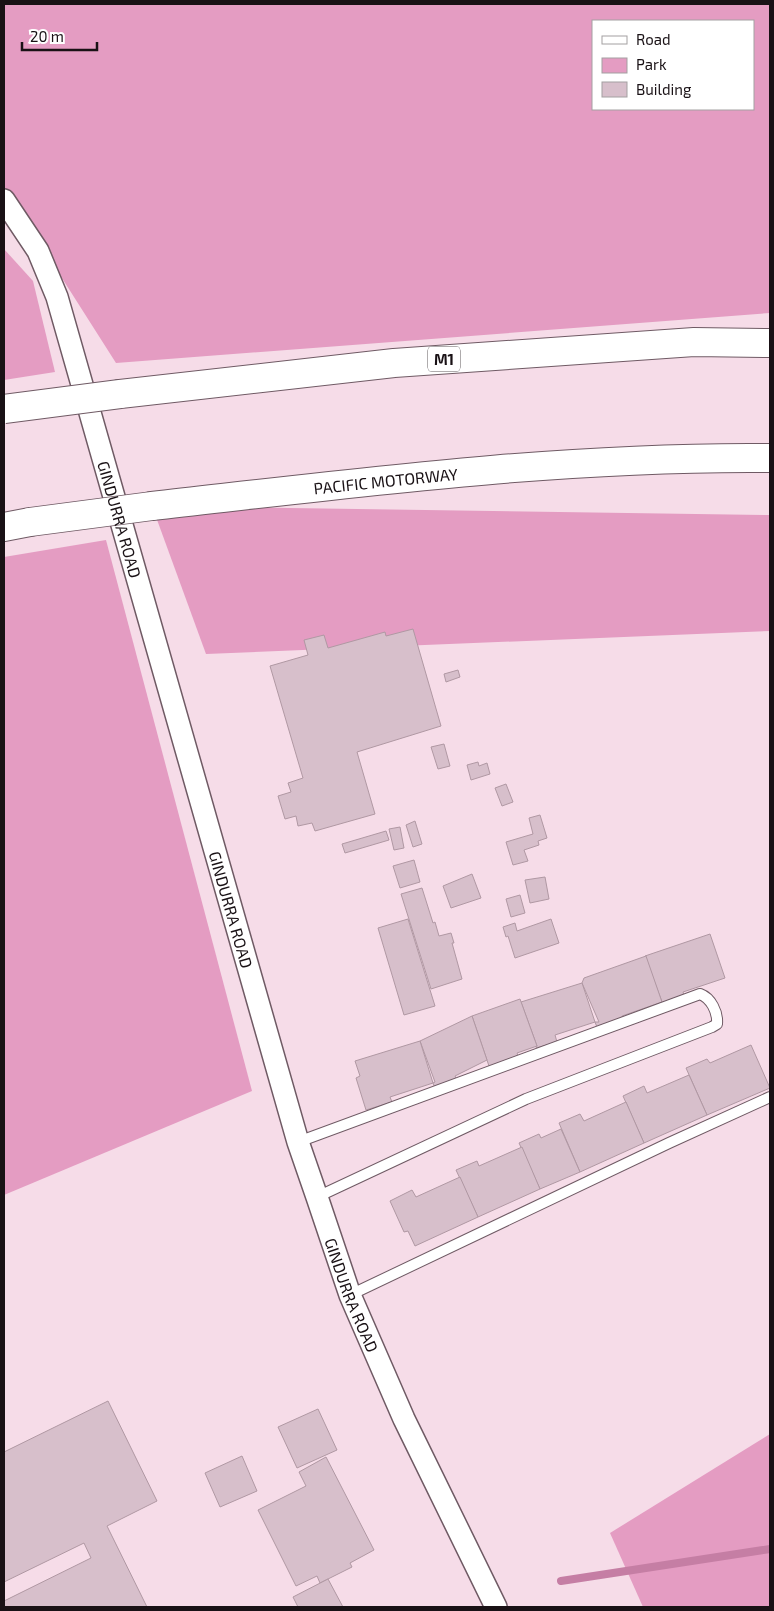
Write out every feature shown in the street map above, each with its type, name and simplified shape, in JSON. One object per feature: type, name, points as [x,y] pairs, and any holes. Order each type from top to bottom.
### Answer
[{"type":"highway","name":"M1","points":[[4,409],[394,363],[694,342],[770,343]]},
{"type":"highway","name":"PACIFIC MOTORWAY","points":[[17,524],[152,506],[458,472],[597,461],[770,458]]},
{"type":"street","name":"GINDURRA ROAD","points":[[4,200],[38,251],[57,297],[298,1142],[350,1295],[404,1419],[496,1607]]},
{"type":"lane","points":[[298,1142],[700,994],[706,996],[711,1002],[717,1018],[717,1024],[712,1027],[526,1099],[317,1198]]},
{"type":"lane","points":[[350,1295],[770,1097]]},
{"type":"green space","points":[[4,4],[770,4],[770,313],[116,363],[4,187]]},
{"type":"green space","points":[[4,249],[33,281],[55,372],[4,380]]},
{"type":"green space","points":[[152,506],[770,515],[770,631],[206,654]]},
{"type":"green space","points":[[106,540],[252,1091],[4,1195],[4,557]]},
{"type":"green space","points":[[770,1434],[770,1607],[643,1607],[610,1533]]},
{"type":"building","points":[[413,629],[441,726],[357,752],[375,814],[315,831],[312,823],[298,826],[296,816],[285,819],[278,796],[291,792],[288,783],[303,778],[270,666],[308,655],[304,640],[324,635],[328,648],[385,632],[386,636]]},
{"type":"building","points":[[458,670],[460,677],[446,682],[444,674]]},
{"type":"building","points":[[444,744],[450,766],[438,769],[431,747]]},
{"type":"building","points":[[478,762],[479,766],[487,763],[490,774],[471,780],[467,765]]},
{"type":"building","points":[[506,784],[513,802],[502,806],[495,788]]},
{"type":"building","points":[[540,815],[547,838],[538,841],[539,845],[524,850],[528,861],[513,865],[506,842],[533,834],[529,818]]},
{"type":"building","points":[[415,821],[422,844],[413,847],[406,825]]},
{"type":"building","points":[[400,827],[404,848],[394,850],[389,829]]},
{"type":"building","points":[[386,831],[389,840],[345,853],[342,844]]},
{"type":"building","points":[[414,860],[420,882],[400,888],[393,866]]},
{"type":"building","points":[[472,874],[481,898],[451,908],[443,886]]},
{"type":"building","points":[[545,877],[549,899],[530,903],[525,880]]},
{"type":"building","points":[[422,888],[439,936],[451,933],[462,979],[431,989],[401,894]]},
{"type":"building","points":[[520,895],[525,913],[511,917],[506,899]]},
{"type":"building","points":[[408,919],[435,1006],[404,1015],[378,928]]},
{"type":"building","points":[[551,919],[559,943],[515,958],[503,927],[515,923],[517,931]]},
{"type":"building","points":[[710,934],[725,978],[683,992],[685,999],[662,1007],[662,1002],[645,956]]},
{"type":"building","points":[[646,956],[662,1002],[622,1016],[623,1021],[598,1030],[595,1022],[599,1022],[582,983],[584,978]]},
{"type":"building","points":[[582,983],[595,1022],[555,1035],[557,1042],[536,1048],[537,1046],[521,1002]]},
{"type":"building","points":[[520,999],[537,1046],[517,1053],[519,1058],[490,1069],[472,1016]]},
{"type":"building","points":[[472,1016],[487,1060],[455,1076],[457,1081],[435,1088],[433,1083],[435,1082],[420,1041]]},
{"type":"building","points":[[420,1041],[433,1083],[390,1097],[392,1102],[366,1110],[356,1078],[360,1076],[355,1061]]},
{"type":"building","points":[[751,1045],[770,1088],[707,1115],[686,1068],[707,1059],[710,1063]]},
{"type":"building","points":[[689,1075],[707,1115],[644,1143],[623,1096],[644,1086],[647,1093]]},
{"type":"building","points":[[626,1102],[644,1143],[580,1172],[559,1123],[580,1114],[584,1121]]},
{"type":"building","points":[[561,1129],[580,1172],[540,1189],[519,1143],[539,1134],[541,1138]]},
{"type":"building","points":[[522,1147],[540,1189],[478,1217],[456,1170],[477,1161],[479,1166]]},
{"type":"building","points":[[460,1177],[478,1217],[415,1246],[408,1231],[404,1232],[390,1201],[412,1190],[416,1197]]},
{"type":"building","points":[[108,1401],[157,1501],[107,1526],[147,1607],[4,1607],[4,1601],[91,1558],[84,1543],[4,1582],[4,1452]]},
{"type":"building","points":[[318,1409],[337,1450],[297,1468],[278,1427]]},
{"type":"building","points":[[242,1456],[257,1491],[220,1507],[205,1473]]},
{"type":"building","points":[[326,1457],[374,1550],[350,1563],[352,1567],[320,1583],[317,1576],[296,1586],[258,1510],[306,1486],[299,1472]]},
{"type":"building","points":[[328,1579],[343,1607],[298,1607],[293,1597]]},
{"type":"waterway","points":[[561,1581],[770,1549]]}]
